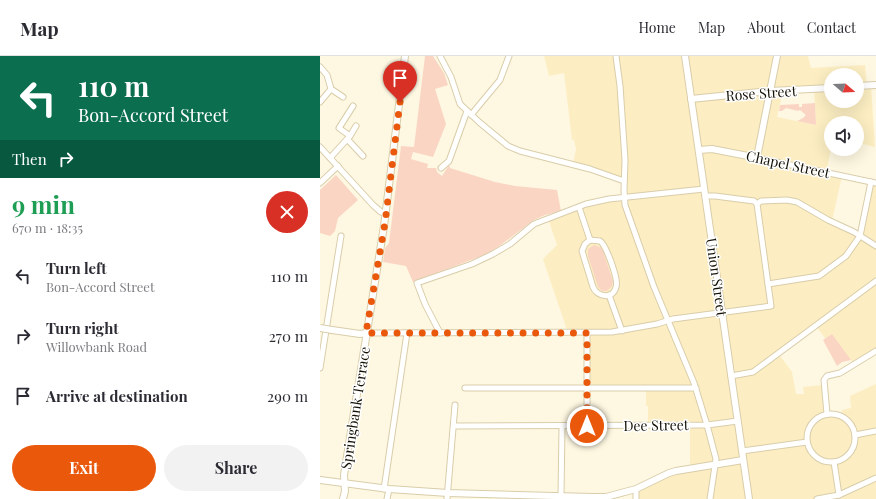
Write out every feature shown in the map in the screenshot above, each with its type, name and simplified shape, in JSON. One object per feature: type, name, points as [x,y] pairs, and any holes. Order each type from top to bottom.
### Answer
[{"type":"street","name":"Springbank Terrace","points":[[343,499],[344,475],[386,213],[405,56]]},
{"type":"street","points":[[440,56],[451,77],[460,104],[501,141],[514,149],[573,164],[624,181]]},
{"type":"street","points":[[441,168],[449,161],[469,113],[500,80],[510,56]]},
{"type":"street","points":[[616,56],[620,86],[625,160],[624,198],[629,217],[668,321],[696,388],[707,425],[716,459],[710,499]]},
{"type":"street","name":"Union Street","points":[[685,56],[749,499]]},
{"type":"street","points":[[754,157],[758,152],[777,56]]},
{"type":"street","points":[[320,67],[327,75],[331,89],[343,97]]},
{"type":"street","points":[[864,86],[876,85]]},
{"type":"street","name":"Rose Street","points":[[691,99],[770,91],[824,88]]},
{"type":"street","points":[[320,102],[331,89]]},
{"type":"street","points":[[353,106],[339,128],[349,138],[362,156]]},
{"type":"street","points":[[330,158],[349,138],[356,126]]},
{"type":"street","points":[[320,147],[373,205],[382,212],[386,213]]},
{"type":"street","name":"Chapel Street","points":[[699,150],[711,149],[873,182]]},
{"type":"street","points":[[758,152],[761,159]]},
{"type":"street","points":[[320,183],[338,166]]},
{"type":"street","points":[[768,284],[821,276],[846,256],[860,236],[873,182]]},
{"type":"street","points":[[440,333],[425,304],[418,283],[472,264],[510,244],[534,224],[586,204],[599,201],[704,189]]},
{"type":"street","points":[[706,196],[754,202],[757,204]]},
{"type":"street","points":[[757,204],[761,201],[795,201],[876,246]]},
{"type":"street","points":[[320,328],[360,334],[587,333],[622,331],[658,324],[673,319],[770,306],[757,204]]},
{"type":"street","points":[[579,207],[590,240]]},
{"type":"street","points":[[320,368],[341,236]]},
{"type":"street","points":[[590,240],[600,241],[605,248],[617,284],[615,291],[609,295],[601,295],[593,286],[582,251],[585,244],[590,240]]},
{"type":"street","points":[[731,376],[753,372],[876,281]]},
{"type":"street","points":[[609,295],[622,331]]},
{"type":"street","points":[[387,499],[407,333]]},
{"type":"street","points":[[587,333],[587,426]]},
{"type":"street","points":[[827,414],[824,380],[827,376],[840,373],[876,351]]},
{"type":"street","points":[[466,388],[696,388]]},
{"type":"street","points":[[448,496],[455,405]]},
{"type":"street","points":[[827,414],[836,414],[847,420],[855,435],[854,444],[850,452],[844,458],[834,462],[825,461],[816,457],[810,450],[807,442],[808,431],[812,423],[818,418],[827,414]]},
{"type":"street","name":"Dee Street","points":[[454,426],[707,425],[738,421]]},
{"type":"street","points":[[560,497],[562,426]]},
{"type":"street","points":[[855,435],[876,431]]},
{"type":"street","points":[[742,451],[807,442]]},
{"type":"street","points":[[320,480],[448,496],[606,496],[636,489],[669,473],[743,460]]},
{"type":"street","points":[[834,462],[839,495]]},
{"type":"street","points":[[817,499],[839,495],[876,478]]},
{"type":"street","points":[[636,489],[636,499]]},
{"type":"shaded area","points":[[425,56],[433,56],[444,73],[448,85],[435,89],[446,124],[433,157],[413,152],[411,159],[428,164],[427,168],[436,168],[437,172],[442,176],[449,165],[450,168],[495,182],[515,186],[557,190],[561,211],[545,215],[534,220],[498,247],[484,255],[413,282],[406,266],[383,262],[385,248],[389,243],[401,146],[414,147]]},
{"type":"shaded area","points":[[544,56],[808,56],[811,68],[865,65],[867,86],[871,86],[875,147],[864,144],[864,116],[824,116],[824,156],[830,156],[826,173],[842,176],[832,221],[861,235],[871,182],[876,183],[876,351],[854,364],[851,360],[832,347],[815,325],[778,353],[792,372],[796,394],[804,394],[803,387],[823,385],[828,414],[842,416],[842,410],[851,408],[850,396],[876,384],[876,499],[636,499],[636,489],[669,473],[690,468],[690,427],[648,427],[646,388],[587,388],[587,333],[567,330],[543,259],[557,245],[548,218],[579,207],[624,198],[625,182],[573,164],[576,149],[574,140],[572,140],[564,73],[549,76]],"holes":[[[814,89],[816,125],[777,117],[783,92]]]},
{"type":"shaded area","points":[[815,103],[816,125],[797,121],[806,115],[800,110],[798,111],[786,108],[779,111],[780,105],[799,104],[799,107],[802,107],[802,104]]},
{"type":"shaded area","points":[[336,175],[358,200],[338,218],[335,231],[330,236],[320,233],[320,190]]},
{"type":"shaded area","points":[[594,245],[602,248],[613,281],[612,286],[607,291],[602,291],[598,287],[588,256],[588,249]]},
{"type":"shaded area","points":[[832,334],[851,360],[842,362],[837,366],[823,340]]},
{"type":"route","points":[[400,102],[385,223],[366,333],[587,333],[587,426]]}]
